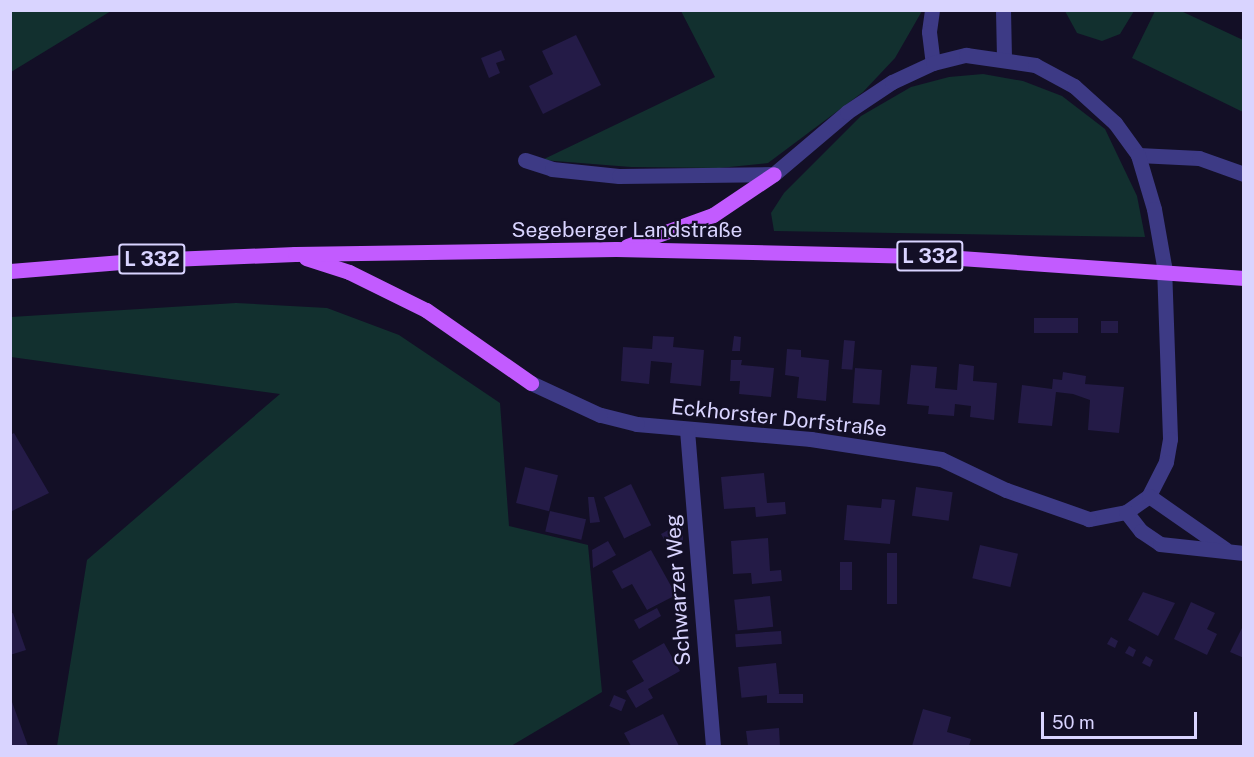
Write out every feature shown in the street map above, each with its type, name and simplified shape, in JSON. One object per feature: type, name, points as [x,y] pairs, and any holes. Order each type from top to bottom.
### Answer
[{"type":"main road","points":[[616,249],[713,215],[774,174]]},
{"type":"main road","name":"Segeberger Landstraße","points":[[10,271],[146,260],[295,254],[616,249],[931,256],[1244,278]]},
{"type":"main road","points":[[295,254],[349,272],[426,310],[531,383]]},
{"type":"street","points":[[932,10],[928,32],[933,63]]},
{"type":"street","points":[[1003,10],[1004,58]]},
{"type":"street","points":[[525,160],[552,169],[619,176],[774,174],[847,112],[892,82],[933,63],[966,55],[1004,58],[1035,65],[1074,86],[1115,123],[1138,155],[1154,209],[1169,323],[1170,439],[1166,462],[1149,496],[1226,549]]},
{"type":"street","points":[[1138,155],[1199,158],[1244,174]]},
{"type":"street","name":"Eckhorster Dorfstraße","points":[[531,383],[600,415],[687,430],[811,439],[941,459],[1069,515],[1089,519],[1126,512],[1149,496]]},
{"type":"street","name":"Schwarzer Weg","points":[[687,430],[713,747]]},
{"type":"street","points":[[1126,512],[1141,531],[1160,544],[1197,551],[1226,549],[1244,553]]},
{"type":"green space","points":[[11,10],[111,10],[111,11],[11,72]]},
{"type":"green space","points":[[681,11],[922,11],[895,58],[863,92],[768,163],[720,168],[631,167],[542,160],[715,77]]},
{"type":"green space","points":[[1065,11],[1134,11],[1120,34],[1102,41],[1077,33]]},
{"type":"green space","points":[[1155,11],[1181,11],[1243,40],[1243,112],[1132,58]]},
{"type":"green space","points":[[983,74],[1023,81],[1062,96],[1105,129],[1137,196],[1145,237],[774,231],[771,213],[784,193],[861,116],[911,87],[949,77]]},
{"type":"green space","points":[[236,303],[327,308],[399,335],[500,403],[509,526],[588,545],[602,692],[511,746],[57,746],[87,560],[280,394],[11,357],[11,317]]},
{"type":"building","points":[[576,35],[601,85],[543,114],[529,86],[553,74],[542,51]]},
{"type":"building","points":[[501,50],[505,60],[496,63],[500,73],[489,78],[481,58]]},
{"type":"building","points":[[1034,318],[1078,318],[1078,333],[1034,333]]},
{"type":"building","points":[[1101,321],[1118,321],[1118,333],[1101,333]]},
{"type":"building","points":[[653,336],[674,337],[673,347],[704,350],[701,386],[670,383],[672,363],[651,361],[649,384],[621,381],[623,347],[652,349]]},
{"type":"building","points":[[734,336],[741,337],[740,351],[732,351]]},
{"type":"building","points":[[844,340],[855,341],[852,370],[841,369]]},
{"type":"building","points":[[787,349],[801,350],[801,357],[829,360],[826,401],[797,398],[799,377],[785,375]]},
{"type":"building","points":[[731,360],[742,360],[741,365],[774,368],[771,397],[739,394],[740,381],[730,381]]},
{"type":"building","points":[[959,364],[974,366],[973,381],[997,383],[994,420],[970,417],[971,406],[955,404],[954,416],[928,414],[929,406],[907,404],[911,365],[937,367],[935,388],[957,390]]},
{"type":"building","points":[[855,368],[882,370],[879,405],[853,403]]},
{"type":"building","points":[[1063,372],[1086,376],[1085,384],[1124,387],[1119,433],[1088,430],[1090,400],[1073,394],[1056,392],[1052,426],[1018,423],[1022,385],[1052,389],[1053,379],[1062,380]]},
{"type":"building","points":[[14,433],[49,493],[10,512],[10,435]]},
{"type":"building","points":[[525,467],[558,475],[549,511],[516,503]]},
{"type":"building","points":[[764,473],[767,503],[785,502],[786,514],[756,517],[755,507],[724,509],[721,477]]},
{"type":"building","points":[[631,484],[651,525],[624,538],[604,497]]},
{"type":"building","points":[[916,487],[953,492],[949,521],[912,516]]},
{"type":"building","points":[[588,497],[594,497],[600,522],[590,523]]},
{"type":"building","points":[[882,499],[895,500],[890,544],[844,540],[847,505],[881,508]]},
{"type":"building","points":[[550,511],[586,519],[581,540],[545,531]]},
{"type":"building","points":[[683,522],[683,541],[669,548],[661,534]]},
{"type":"building","points":[[768,538],[770,571],[781,570],[782,581],[752,584],[751,573],[733,574],[731,541]]},
{"type":"building","points":[[608,541],[616,555],[593,568],[592,550]]},
{"type":"building","points":[[980,545],[1018,554],[1010,587],[972,578]]},
{"type":"building","points":[[651,550],[676,595],[647,610],[632,584],[622,589],[612,571]]},
{"type":"building","points":[[887,553],[897,553],[897,604],[887,604]]},
{"type":"building","points":[[840,562],[852,562],[852,590],[840,590]]},
{"type":"building","points":[[1143,592],[1175,603],[1158,636],[1128,620]]},
{"type":"building","points":[[770,596],[773,627],[737,631],[734,600]]},
{"type":"building","points":[[1191,602],[1215,613],[1207,629],[1217,634],[1207,655],[1174,639]]},
{"type":"building","points":[[657,608],[661,616],[639,629],[634,620]]},
{"type":"building","points":[[13,613],[26,650],[10,655],[10,614]]},
{"type":"building","points":[[1244,624],[1244,658],[1230,652]]},
{"type":"building","points":[[781,631],[782,644],[736,647],[735,634]]},
{"type":"building","points":[[1111,637],[1118,641],[1115,648],[1107,644]]},
{"type":"building","points":[[664,643],[680,671],[648,689],[653,698],[636,708],[626,691],[644,681],[632,661]]},
{"type":"building","points":[[1129,646],[1136,650],[1133,657],[1125,653]]},
{"type":"building","points":[[1146,656],[1153,660],[1150,667],[1142,663]]},
{"type":"building","points":[[776,663],[779,694],[741,698],[738,667]]},
{"type":"building","points":[[767,694],[803,694],[803,703],[767,703]]},
{"type":"building","points":[[614,695],[626,700],[621,711],[609,706]]},
{"type":"building","points":[[12,702],[28,746],[10,746]]},
{"type":"building","points":[[923,709],[951,717],[947,732],[971,739],[969,746],[912,746]]},
{"type":"building","points":[[663,714],[679,746],[631,746],[624,733]]},
{"type":"building","points":[[779,728],[780,746],[748,746],[746,731]]}]
